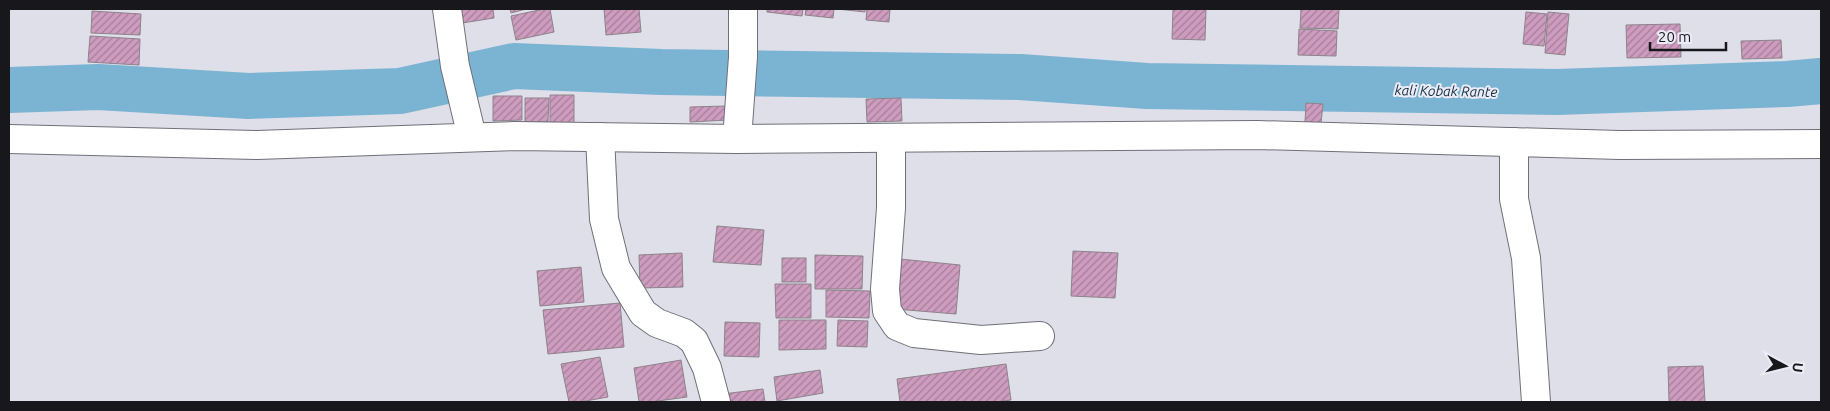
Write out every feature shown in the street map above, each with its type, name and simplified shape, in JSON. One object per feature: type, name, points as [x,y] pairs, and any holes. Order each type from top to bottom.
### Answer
[{"type":"street","points":[[447,9],[455,66],[472,137]]},
{"type":"street","points":[[737,139],[743,56],[743,9]]},
{"type":"street","points":[[9,139],[257,145],[472,137],[737,139],[1258,135],[1620,145],[1821,144]]},
{"type":"street","points":[[600,137],[604,219],[616,268],[643,313],[657,323],[684,333],[694,341],[707,368],[716,402]]},
{"type":"street","points":[[891,138],[891,208],[885,289],[886,311],[897,326],[914,333],[981,340],[1040,336]]},
{"type":"street","points":[[1514,142],[1514,200],[1526,258],[1536,402]]},
{"type":"building","points":[[460,9],[493,9],[494,18],[462,23]]},
{"type":"building","points":[[510,9],[526,9],[511,13]]},
{"type":"building","points":[[550,9],[554,32],[516,40],[511,16]]},
{"type":"building","points":[[604,9],[639,9],[641,32],[606,35]]},
{"type":"building","points":[[767,9],[803,9],[802,16],[767,12]]},
{"type":"building","points":[[806,9],[834,9],[833,18],[805,15]]},
{"type":"building","points":[[837,9],[865,9],[865,12]]},
{"type":"building","points":[[867,9],[890,9],[889,22],[866,20]]},
{"type":"building","points":[[1173,9],[1206,9],[1205,40],[1172,39]]},
{"type":"building","points":[[1301,9],[1339,9],[1338,29],[1300,28]]},
{"type":"building","points":[[92,11],[141,14],[140,35],[91,33]]},
{"type":"building","points":[[1526,12],[1547,14],[1544,46],[1523,44]]},
{"type":"building","points":[[1548,12],[1569,14],[1565,55],[1545,53]]},
{"type":"building","points":[[1680,24],[1681,57],[1627,58],[1626,25]]},
{"type":"building","points":[[1299,29],[1337,31],[1336,56],[1298,55]]},
{"type":"building","points":[[90,36],[140,39],[139,65],[88,62]]},
{"type":"building","points":[[1781,40],[1782,58],[1742,59],[1741,41]]},
{"type":"building","points":[[550,95],[574,95],[574,123],[550,122]]},
{"type":"building","points":[[493,96],[522,96],[522,120],[493,121]]},
{"type":"building","points":[[525,98],[549,98],[548,122],[525,122]]},
{"type":"building","points":[[901,98],[902,121],[867,122],[866,99]]},
{"type":"building","points":[[1306,103],[1323,104],[1321,123],[1305,122]]},
{"type":"building","points":[[727,106],[728,120],[690,122],[690,107]]},
{"type":"building","points":[[717,226],[764,230],[761,265],[713,262]]},
{"type":"building","points":[[1073,251],[1118,253],[1115,298],[1071,296]]},
{"type":"building","points":[[682,253],[683,287],[640,288],[639,255]]},
{"type":"building","points":[[815,255],[863,256],[862,289],[815,289]]},
{"type":"building","points":[[782,258],[806,258],[806,282],[782,282]]},
{"type":"building","points":[[900,259],[960,265],[956,314],[895,309]]},
{"type":"building","points":[[581,267],[584,302],[540,306],[537,271]]},
{"type":"building","points":[[775,284],[811,284],[811,318],[776,318]]},
{"type":"building","points":[[826,290],[870,291],[869,318],[826,317]]},
{"type":"building","points":[[620,303],[624,347],[548,354],[543,310]]},
{"type":"building","points":[[779,320],[826,320],[826,349],[779,350]]},
{"type":"building","points":[[838,320],[868,321],[867,347],[837,346]]},
{"type":"building","points":[[725,322],[760,323],[759,357],[724,356]]},
{"type":"building","points":[[600,357],[608,397],[569,402],[561,364]]},
{"type":"building","points":[[681,360],[687,397],[639,402],[634,368]]},
{"type":"building","points":[[1006,364],[1011,400],[996,402],[900,402],[897,379]]},
{"type":"building","points":[[1703,366],[1705,402],[1669,402],[1668,367]]},
{"type":"building","points":[[820,370],[823,393],[777,401],[774,377]]},
{"type":"building","points":[[763,389],[765,402],[724,402],[723,394]]},
{"type":"waterway","name":"kali Kobak Rante","points":[[9,90],[98,87],[249,96],[400,91],[514,66],[661,72],[1020,77],[1147,86],[1557,92],[1787,84],[1821,81]]}]
